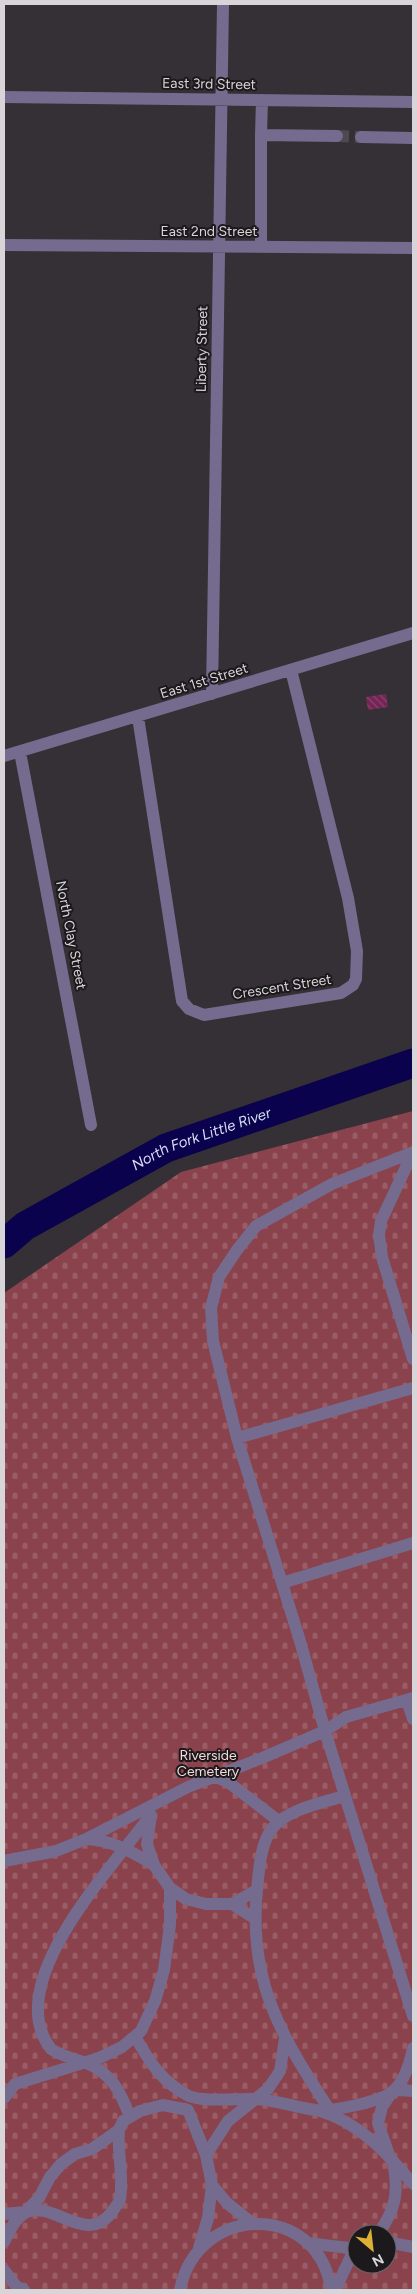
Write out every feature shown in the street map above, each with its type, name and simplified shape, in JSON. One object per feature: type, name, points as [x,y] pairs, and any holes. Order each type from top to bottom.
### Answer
[{"type":"street","name":"Liberty Street","points":[[212,694],[223,4]]},
{"type":"street","name":"East 3rd Street","points":[[4,96],[413,102]]},
{"type":"street","points":[[262,100],[262,247]]},
{"type":"street","points":[[261,134],[337,136]]},
{"type":"street","points":[[361,137],[413,138]]},
{"type":"street","name":"East 2nd Street","points":[[4,245],[413,248]]},
{"type":"street","name":"East 1st Street","points":[[4,756],[413,633]]},
{"type":"street","name":"Crescent Street","points":[[138,717],[182,1001],[189,1009],[204,1015],[341,993],[353,985],[356,979],[357,951],[348,898],[291,670]]},
{"type":"street","name":"North Clay Street","points":[[20,752],[91,1125]]},
{"type":"street","points":[[412,1153],[380,1221],[379,1235],[382,1257],[413,1359]]},
{"type":"street","points":[[412,1153],[332,1184],[256,1226],[219,1277],[211,1308],[212,1341],[238,1438],[324,1731],[413,2016]]},
{"type":"street","points":[[238,1438],[413,1388]]},
{"type":"street","points":[[282,1583],[413,1543]]},
{"type":"street","points":[[4,1861],[56,1851],[86,1839],[161,1800],[213,1776],[262,1758],[324,1731],[346,1717],[410,1699],[413,1719]]},
{"type":"street","points":[[213,1776],[228,1782],[280,1822]]},
{"type":"street","points":[[329,2109],[285,2038],[266,1991],[257,1951],[254,1918],[263,1850],[271,1829],[286,1816],[345,1796]]},
{"type":"street","points":[[78,1889],[124,1847],[161,1800]]},
{"type":"street","points":[[150,1816],[148,1844],[154,1865],[170,1888],[193,1901],[206,1904],[232,1904],[257,1890]]},
{"type":"street","points":[[86,1839],[99,1839],[124,1847],[154,1865]]},
{"type":"street","points":[[4,2098],[9,2085],[84,2062],[122,2047],[141,2031],[154,2001],[164,1970],[170,1925],[170,1888]]},
{"type":"street","points":[[232,1904],[254,1918]]},
{"type":"street","points":[[28,2030],[37,2041],[59,2054],[84,2062],[110,2076],[122,2095],[130,2117]]},
{"type":"street","points":[[135,2036],[148,2060],[168,2083],[189,2097],[255,2099],[292,2104],[333,2115],[362,2132],[391,2157],[413,2184]]},
{"type":"street","points":[[206,2156],[228,2121],[268,2089],[280,2071],[285,2038]]},
{"type":"street","points":[[386,2224],[397,2197],[391,2157],[378,2123],[382,2108],[405,2075],[413,2048]]},
{"type":"street","points":[[316,2110],[358,2105],[400,2090],[413,2091]]},
{"type":"street","points":[[4,2214],[37,2210],[73,2223],[91,2226],[108,2217],[119,2201],[121,2176],[117,2149],[119,2130],[123,2121],[140,2111],[163,2105],[188,2110],[206,2156],[212,2185],[208,2218],[198,2250]]},
{"type":"street","points":[[4,2242],[13,2225],[39,2198],[50,2177],[61,2164],[75,2154],[92,2149],[119,2130]]},
{"type":"street","points":[[212,2185],[227,2203],[252,2223]]},
{"type":"street","points":[[180,2290],[189,2263],[198,2250],[222,2231],[252,2223],[282,2227],[308,2243],[325,2267],[333,2290]]},
{"type":"street","points":[[308,2243],[347,2249]]},
{"type":"street","points":[[397,2244],[413,2247]]},
{"type":"street","points":[[333,2290],[347,2263]]},
{"type":"street","points":[[4,2270],[20,2289]]},
{"type":"green space","name":"Riverside Cemetery","points":[[413,1111],[413,2290],[4,2290],[4,1293],[181,1172]]},
{"type":"building","points":[[386,694],[388,707],[368,710],[366,697]]},
{"type":"waterway","name":"North Fork Little River","points":[[4,1244],[25,1226],[166,1148],[413,1063]]},
{"type":"tunnel","points":[[337,136],[361,137]]}]
